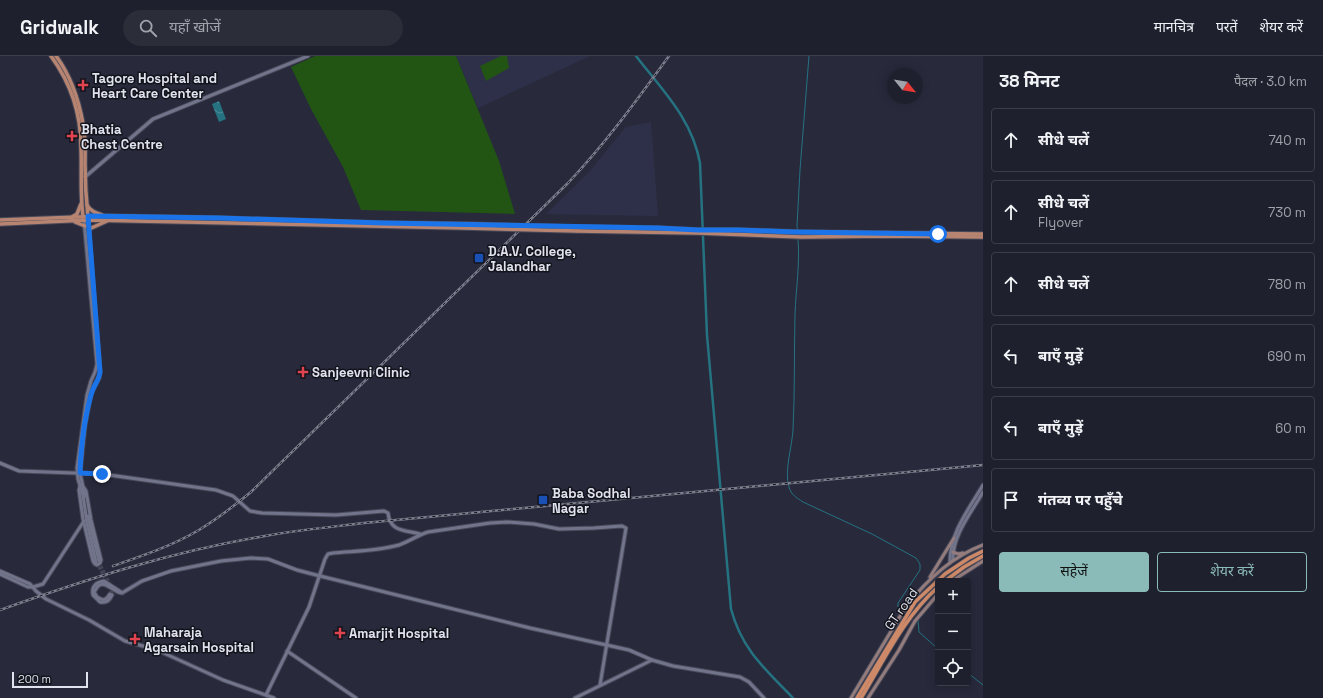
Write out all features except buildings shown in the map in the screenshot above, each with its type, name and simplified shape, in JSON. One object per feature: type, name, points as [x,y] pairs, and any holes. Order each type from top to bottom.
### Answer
[{"type":"highway","name":"GT road","points":[[857,698],[915,602],[945,574],[983,550]]},
{"type":"highway","points":[[949,578],[983,556]]},
{"type":"highway","name":"GT road","points":[[861,698],[909,619],[935,590]]},
{"type":"main road","points":[[51,56],[60,69],[69,87],[77,111],[82,146],[83,200],[86,218]]},
{"type":"main road","points":[[56,56],[71,83],[83,124],[85,144],[83,200],[77,214],[72,219]]},
{"type":"main road","points":[[83,200],[93,212],[104,216]]},
{"type":"main road","points":[[0,224],[104,216],[219,218],[383,225]]},
{"type":"main road","points":[[86,218],[108,221],[465,226],[886,236],[983,236]]},
{"type":"main road","points":[[0,220],[72,219],[84,226]]},
{"type":"main road","points":[[89,229],[108,221]]},
{"type":"main road","points":[[929,581],[954,538]]},
{"type":"main road","points":[[851,698],[905,608],[929,581],[952,561],[983,545]]},
{"type":"main road","points":[[953,552],[958,554],[966,553]]},
{"type":"main road","points":[[957,578],[983,561]]},
{"type":"main road","points":[[868,698],[899,650],[915,621],[935,598]]},
{"type":"street","points":[[85,177],[153,119],[308,56]]},
{"type":"street","points":[[86,218],[84,226],[97,364],[87,395],[79,447],[79,473],[98,562]]},
{"type":"street","points":[[79,473],[91,393],[99,378],[100,372],[89,229],[86,218]]},
{"type":"street","points":[[0,463],[19,471],[118,476],[216,490],[233,496],[250,511],[262,513],[336,515],[384,511],[388,513],[389,521],[393,526],[420,534]]},
{"type":"street","points":[[81,485],[86,490],[90,520],[101,560],[97,565],[93,561],[84,521],[79,490],[81,485]]},
{"type":"street","points":[[952,561],[955,543],[983,486]]},
{"type":"street","points":[[952,561],[950,551],[954,538],[983,492]]},
{"type":"street","points":[[33,588],[45,581],[84,521]]},
{"type":"street","points":[[266,695],[309,607],[325,559],[330,553],[392,547],[410,541],[420,534],[472,525],[501,522],[534,524],[559,529],[625,527],[626,531],[600,685]]},
{"type":"street","points":[[111,594],[109,600],[106,602],[100,602],[93,595],[92,588],[96,584],[104,581],[121,592],[142,581],[171,571],[221,561],[268,558],[298,570],[320,576],[530,628],[606,645],[637,653],[652,660],[678,667],[744,678],[764,698]]},
{"type":"street","points":[[0,573],[30,584],[46,599],[125,641],[157,650],[223,680],[274,698]]},
{"type":"street","points":[[287,651],[356,698]]},
{"type":"street","points":[[575,698],[652,660]]},
{"type":"shaded area","points":[[456,56],[590,56],[478,108]]},
{"type":"shaded area","points":[[651,122],[658,216],[546,214],[589,172],[626,127]]},
{"type":"green space","points":[[315,56],[456,56],[499,161],[515,214],[361,210],[343,167],[311,109],[291,67]]},
{"type":"green space","points":[[501,56],[507,56],[509,68],[486,81],[480,66]]},
{"type":"water","points":[[219,101],[226,119],[219,122],[212,104]]},
{"type":"waterway","points":[[636,56],[675,106],[683,119],[696,147],[700,163],[707,335],[731,609],[741,636],[748,648],[764,668],[793,698]]},
{"type":"waterway","points":[[798,235],[797,226],[800,170],[809,56]]},
{"type":"waterway","points":[[798,239],[793,430],[787,474],[789,487],[796,498],[803,502],[872,534],[916,558],[920,564],[920,570],[898,603],[898,607],[902,610]]},
{"type":"waterway","points":[[918,620],[919,632],[935,646]]},
{"type":"waterway","points":[[971,675],[983,685]]},
{"type":"tunnel","points":[[99,562],[111,586],[112,595]]},
{"type":"tunnel","points":[[97,563],[106,581]]},
{"type":"railway","points":[[113,566],[157,550],[189,536],[219,517],[251,492],[568,183],[608,137],[669,56]]},
{"type":"railway","points":[[0,610],[65,587],[164,558],[231,542],[290,532],[364,523],[983,465]]},
{"type":"place","name":"Tagore Hospital and Heart Care Center","points":[[83,85]]},
{"type":"place","name":"Bhatia Chest Centre","points":[[72,136]]},
{"type":"place","name":"D.A.V. College, Jalandhar","points":[[479,258]]},
{"type":"place","name":"Sanjeevni Clinic","points":[[303,372]]},
{"type":"place","name":"Baba Sodhal Nagar","points":[[543,500]]},
{"type":"place","name":"Amarjit Hospital","points":[[340,633]]},
{"type":"place","name":"Maharaja Agarsain Hospital","points":[[135,639]]},
{"type":"route","points":[[102,474],[80,473],[85,425],[91,393],[97,384],[100,372],[88,216],[938,234]]}]
